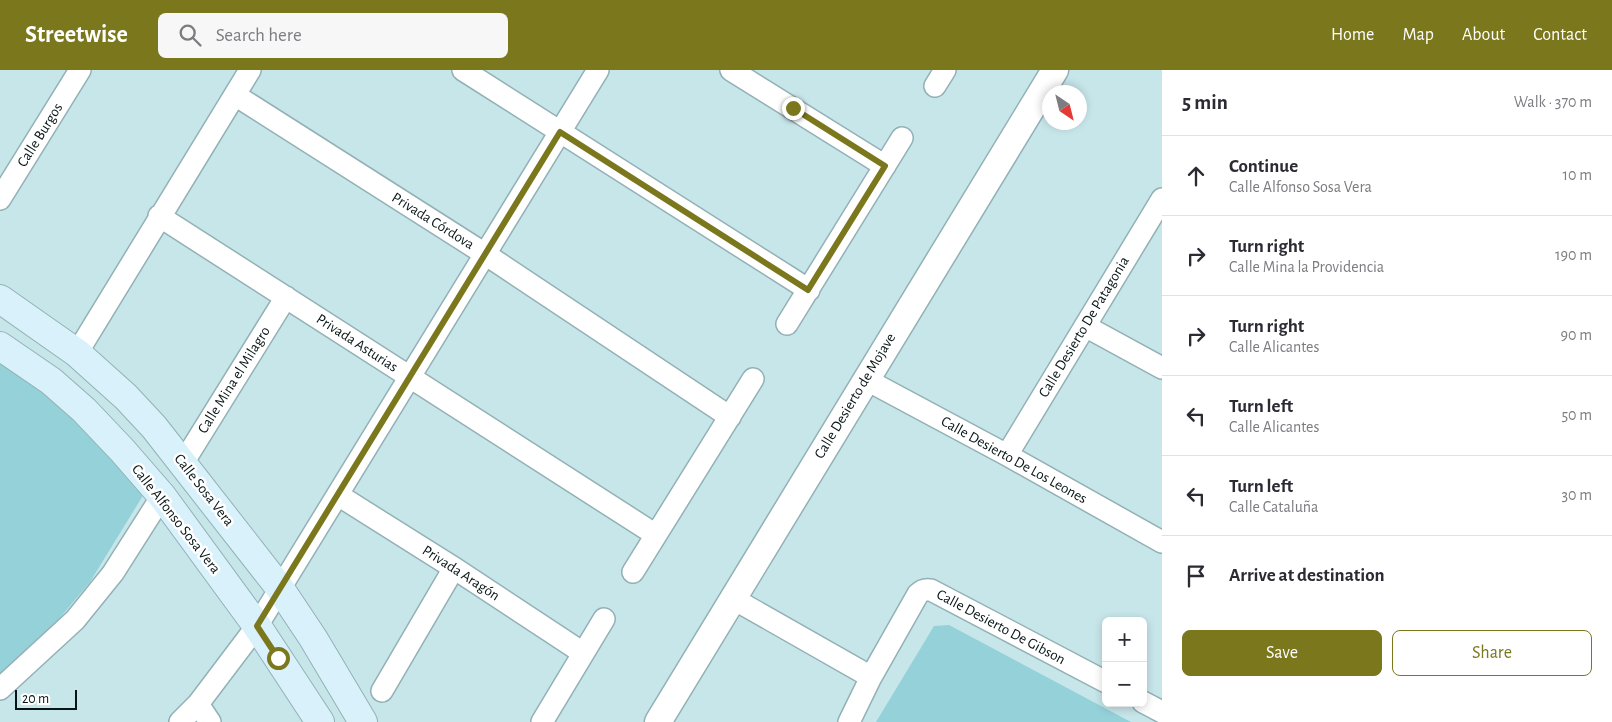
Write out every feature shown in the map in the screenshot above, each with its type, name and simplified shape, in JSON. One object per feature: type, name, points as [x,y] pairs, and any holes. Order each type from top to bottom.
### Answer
[{"type":"main road","name":"Calle Sosa Vera","points":[[0,299],[77,353],[126,397],[183,463],[279,587],[313,638],[363,722]]},
{"type":"main road","name":"Calle Alfonso Sosa Vera","points":[[0,346],[51,381],[84,410],[162,496],[257,626],[320,722]]},
{"type":"street","name":"Calle Burgos","points":[[0,199],[80,70]]},
{"type":"street","points":[[77,353],[250,70]]},
{"type":"street","points":[[463,70],[808,290]]},
{"type":"street","points":[[180,722],[198,704],[257,626],[279,587],[338,495],[598,70]]},
{"type":"street","points":[[732,70],[885,166]]},
{"type":"street","name":"Calle Desierto de Mojave","points":[[658,722],[865,379],[1055,70]]},
{"type":"street","name":"Privada Córdova","points":[[234,95],[485,254],[730,417]]},
{"type":"street","points":[[787,324],[902,138]]},
{"type":"street","name":"Calle Desierto De Patagonia","points":[[1006,455],[1162,199]]},
{"type":"street","name":"Privada Asturias","points":[[159,216],[656,535]]},
{"type":"street","name":"Calle Mina el Milagro","points":[[183,463],[286,297]]},
{"type":"street","points":[[1085,326],[1162,368]]},
{"type":"street","points":[[633,572],[753,379]]},
{"type":"street","name":"Calle Desierto De Los Leones","points":[[865,379],[1162,542]]},
{"type":"street","name":"Privada Aragón","points":[[338,495],[454,568],[583,653]]},
{"type":"street","points":[[0,689],[75,620],[113,573],[162,496]]},
{"type":"street","points":[[382,691],[454,568]]},
{"type":"street","name":"Calle Desierto De Gibson","points":[[848,722],[918,594],[926,589],[1102,680]]},
{"type":"street","points":[[732,598],[871,677]]},
{"type":"street","points":[[542,722],[604,619]]},
{"type":"street","points":[[198,704],[210,722]]},
{"type":"street","points":[[1147,704],[1162,712]]},
{"type":"shaded area","points":[[0,360],[69,411],[147,489],[90,582],[53,626],[0,674]]},
{"type":"shaded area","points":[[949,625],[1131,722],[876,722],[934,626]]},
{"type":"route","points":[[278,658],[257,626],[279,587],[560,132],[808,290],[885,166],[793,108]]}]
